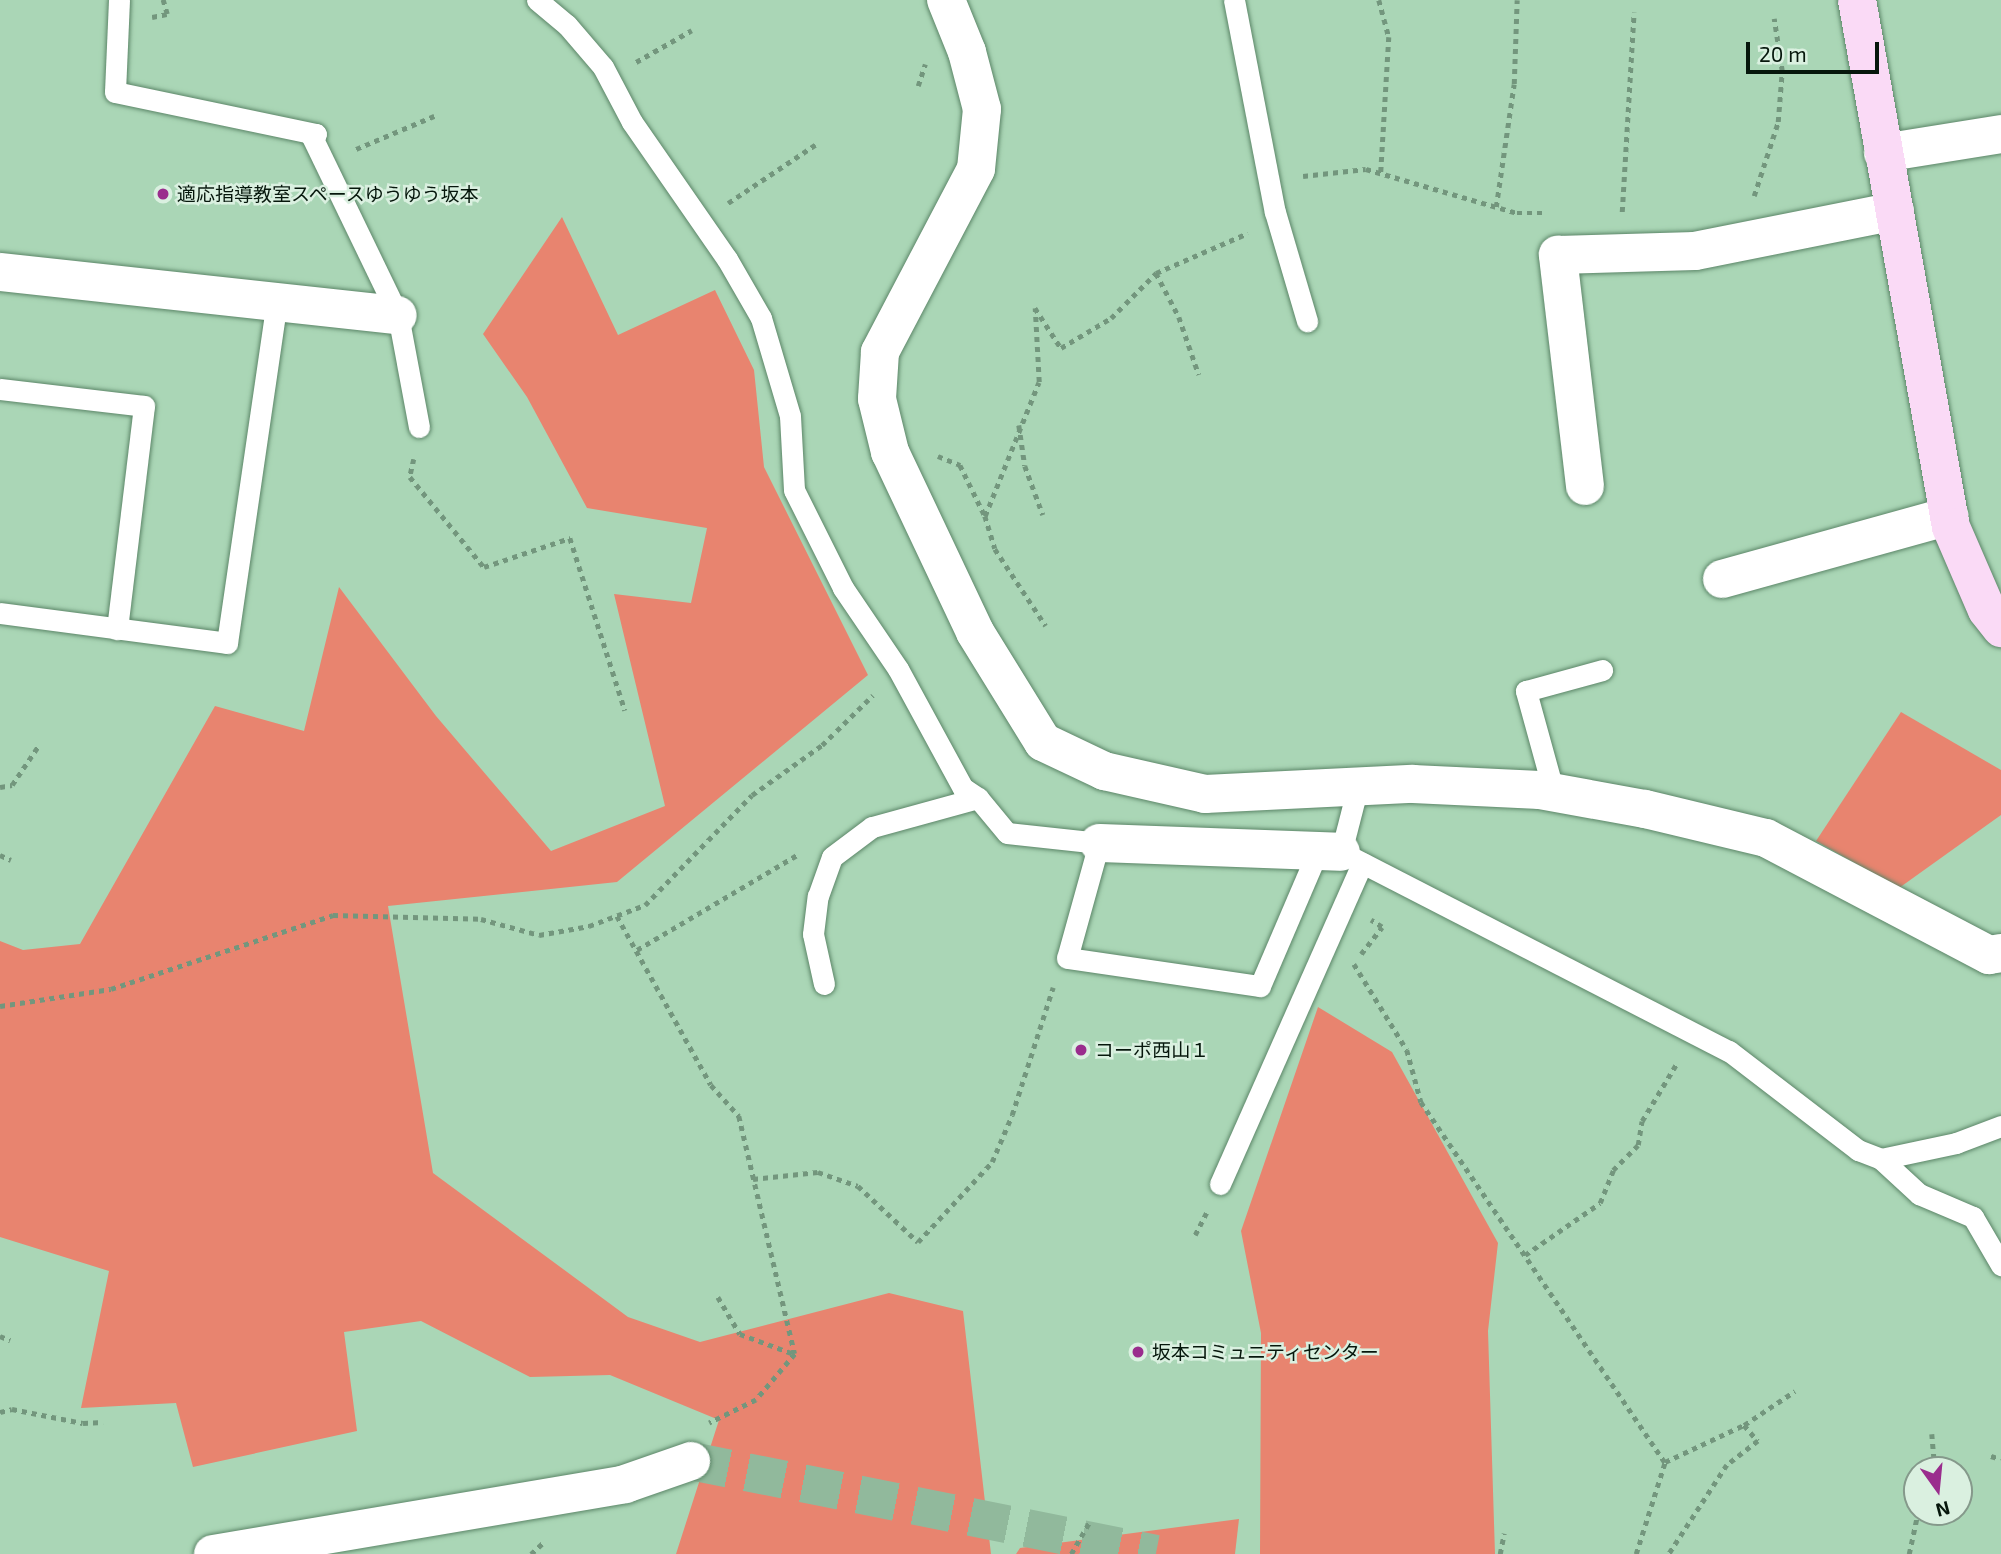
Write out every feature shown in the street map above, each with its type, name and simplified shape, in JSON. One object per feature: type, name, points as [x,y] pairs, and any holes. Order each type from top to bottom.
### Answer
[{"type":"street","points":[[946,0],[967,52],[982,109],[976,169],[880,352],[877,399],[890,452],[975,632],[1043,742],[1104,771],[1205,794],[1413,784],[1554,793],[1766,838],[1989,955],[2001,953]]},
{"type":"street","points":[[1857,0],[1949,516],[1987,610],[2001,628]]},
{"type":"street","points":[[1883,153],[2001,134]]},
{"type":"street","points":[[1585,486],[1558,256],[1695,251],[1895,211]]},
{"type":"street","points":[[0,272],[398,315]]},
{"type":"street","points":[[1722,579],[1949,516]]},
{"type":"street","points":[[1099,844],[1340,855]]},
{"type":"street","points":[[213,1554],[625,1484],[696,1444]]},
{"type":"lane","points":[[119,0],[115,92],[316,134],[312,137],[398,315],[419,427]]},
{"type":"lane","points":[[537,0],[567,25],[608,78],[632,122],[702,222],[761,318],[790,416],[794,490],[843,588],[898,669],[963,788],[978,798],[1007,834],[1099,844],[1067,958],[1260,986],[1340,855],[1358,786]]},
{"type":"lane","points":[[1234,0],[1277,216],[1307,321]]},
{"type":"lane","points":[[0,613],[227,643],[277,302]]},
{"type":"lane","points":[[0,389],[144,406],[117,629]]},
{"type":"lane","points":[[1554,793],[1526,691],[1602,670]]},
{"type":"lane","points":[[824,984],[813,934],[818,896],[832,858],[872,827],[978,798]]},
{"type":"lane","points":[[1220,1184],[1344,901],[1340,855]]},
{"type":"lane","points":[[1340,855],[1729,1051],[1858,1150],[1881,1159],[1919,1194],[1973,1217],[2001,1265]]},
{"type":"lane","points":[[1881,1159],[1956,1143],[2001,1126]]},
{"type":"path","points":[[1379,0],[1390,37],[1381,173]]},
{"type":"path","points":[[1496,207],[1514,84],[1517,0]]},
{"type":"path","points":[[1622,212],[1634,12]]},
{"type":"path","points":[[1744,241],[1758,178],[1778,122],[1782,71],[1774,19]]},
{"type":"path","points":[[608,78],[692,30]]},
{"type":"path","points":[[312,137],[352,151],[434,116]]},
{"type":"path","points":[[702,222],[815,145]]},
{"type":"path","points":[[985,516],[1019,425],[1039,383],[1035,308],[1061,348],[1111,318],[1156,273],[1277,216],[1284,176],[1317,177],[1366,169],[1517,213],[1556,213]]},
{"type":"path","points":[[1609,213],[1622,212],[1634,219]]},
{"type":"path","points":[[1156,273],[1179,317],[1199,375]]},
{"type":"path","points":[[1019,425],[1025,466],[1043,515]]},
{"type":"path","points":[[419,427],[410,477],[484,567],[570,538],[625,710]]},
{"type":"path","points":[[890,452],[925,450],[960,466],[985,516],[995,549],[1046,626]]},
{"type":"path","points":[[0,1006],[111,989],[333,915],[481,919],[539,935],[618,916],[645,905],[752,795],[822,745],[898,669]]},
{"type":"path","points":[[0,787],[12,785],[39,745]]},
{"type":"path","points":[[637,950],[806,849]]},
{"type":"path","points":[[0,855],[11,860]]},
{"type":"path","points":[[1344,901],[1382,927],[1353,965],[1407,1050],[1421,1102],[1665,1462]]},
{"type":"path","points":[[618,916],[711,1085],[739,1116],[794,1354]]},
{"type":"path","points":[[753,1179],[818,1172],[858,1186],[918,1242],[992,1162],[1012,1115],[1043,1005],[1067,958]]},
{"type":"path","points":[[1525,1255],[1600,1203],[1612,1170],[1638,1145],[1642,1121],[1694,1034]]},
{"type":"path","points":[[718,1297],[740,1334],[794,1354]]},
{"type":"path","points":[[0,1336],[10,1340]]},
{"type":"path","points":[[696,1444],[756,1400],[794,1354]]},
{"type":"path","points":[[1636,1554],[1665,1462],[1744,1425],[1795,1391]]},
{"type":"path","points":[[0,1412],[12,1409],[103,1422]]},
{"type":"path","points":[[1669,1554],[1727,1465],[1758,1441],[1744,1425]]},
{"type":"path","points":[[1932,1434],[1934,1456]]},
{"type":"path","points":[[1991,1456],[2001,1459]]},
{"type":"path","points":[[1071,1554],[1091,1520]]},
{"type":"path","points":[[1909,1554],[1916,1526]]},
{"type":"path","points":[[1500,1554],[1504,1533]]},
{"type":"shaded area","points":[[562,217],[618,335],[715,290],[754,370],[764,467],[868,675],[617,882],[388,906],[433,1173],[628,1317],[700,1342],[889,1293],[963,1311],[991,1554],[676,1554],[719,1420],[610,1375],[530,1377],[421,1321],[344,1332],[357,1431],[193,1467],[176,1403],[81,1408],[109,1271],[0,1237],[0,941],[23,950],[80,944],[215,706],[304,731],[339,587],[436,716],[551,851],[665,806],[614,594],[691,603],[707,528],[587,508],[527,397],[483,334]]},
{"type":"shaded area","points":[[1901,712],[2001,770],[2001,815],[1899,888],[1816,841]]},
{"type":"shaded area","points":[[1318,1007],[1392,1052],[1498,1243],[1488,1331],[1495,1554],[1260,1554],[1261,1333],[1241,1231]]},
{"type":"shaded area","points":[[1239,1519],[1235,1554],[1016,1554],[1020,1548]]},
{"type":"tunnel","points":[[691,1461],[1156,1554]]},
{"type":"place","name":"適応指導教室スペースゆうゆう坂本","points":[[163,194]]},
{"type":"place","name":"コーポ西山１","points":[[1081,1050]]},
{"type":"place","name":"坂本コミュニティセンター","points":[[1138,1352]]}]
